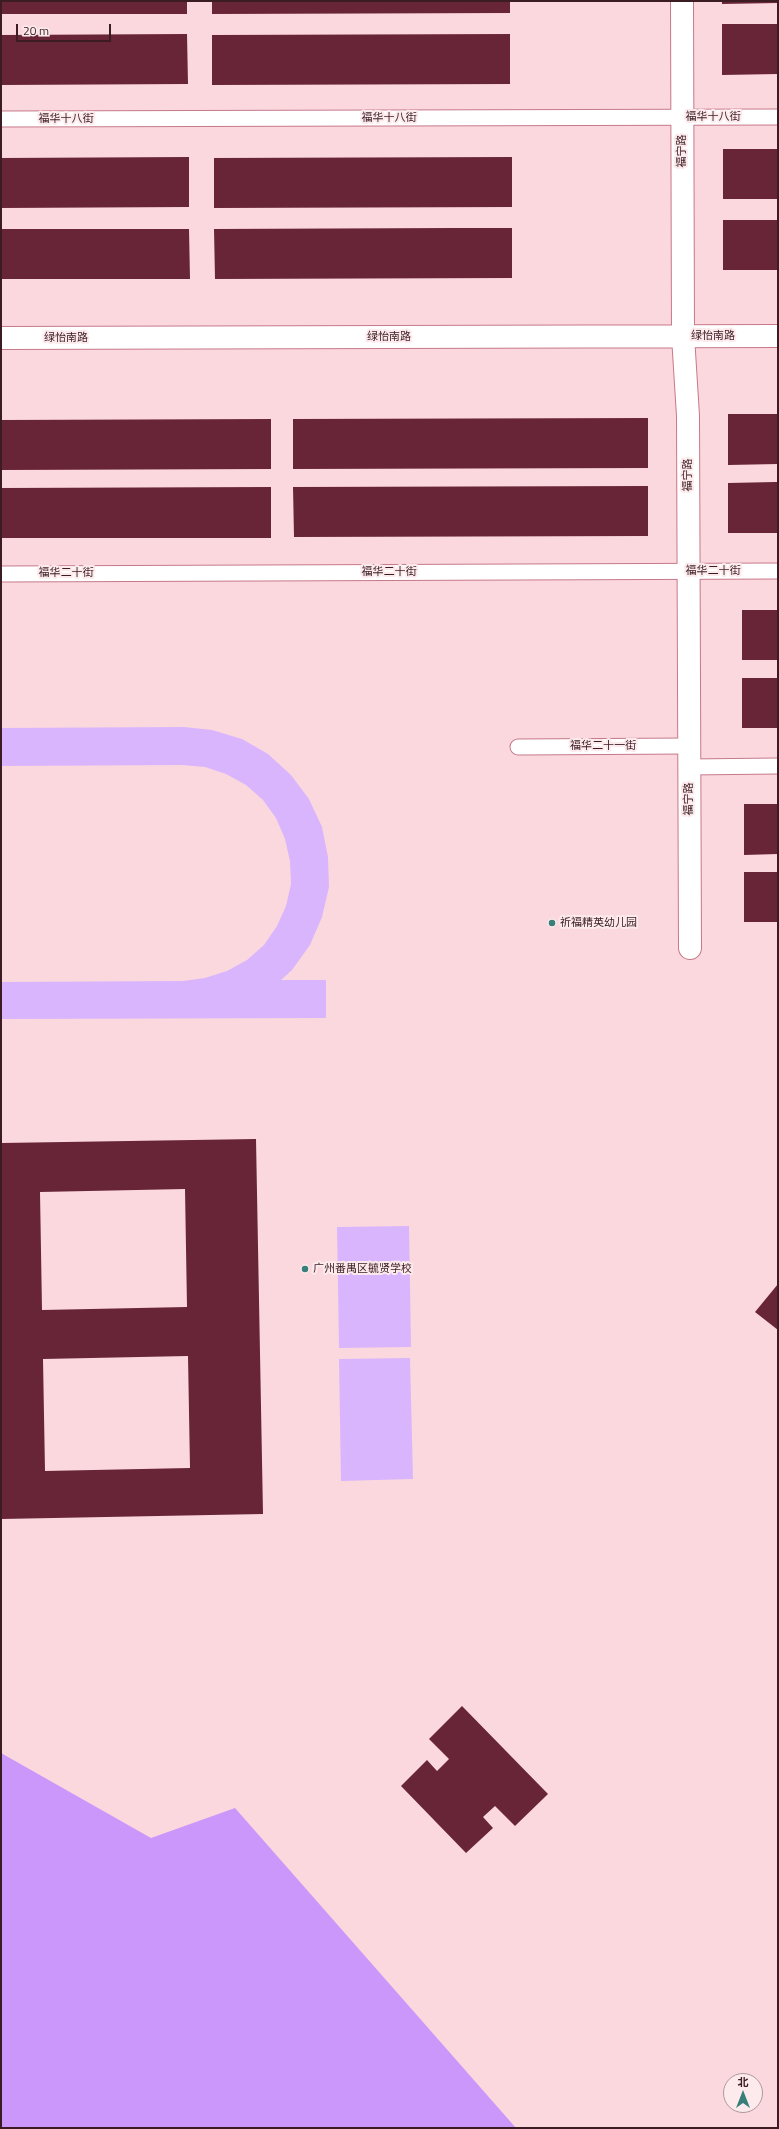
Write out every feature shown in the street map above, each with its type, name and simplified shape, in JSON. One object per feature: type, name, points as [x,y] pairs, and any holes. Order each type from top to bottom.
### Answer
[{"type":"street","name":"福宁路","points":[[682,1],[683,336],[688,416],[690,948]]},
{"type":"street","name":"绿怡南路","points":[[1,338],[778,336]]},
{"type":"lane","name":"福华十八街","points":[[1,119],[778,117]]},
{"type":"lane","name":"福华二十街","points":[[1,574],[778,571]]},
{"type":"lane","name":"福华二十一街","points":[[518,747],[689,756],[778,766]]},
{"type":"shaded area","points":[[184,727],[212,730],[242,739],[268,754],[291,775],[309,799],[322,827],[328,857],[329,887],[322,917],[310,945],[292,970],[281,980],[326,980],[326,1018],[1,1019],[1,982],[183,981],[205,978],[227,971],[247,960],[264,945],[277,926],[286,906],[291,884],[290,861],[285,839],[276,818],[263,800],[246,785],[226,774],[205,767],[182,765],[1,766],[1,728]]},
{"type":"shaded area","points":[[409,1226],[411,1347],[339,1348],[337,1227]]},
{"type":"shaded area","points":[[410,1358],[413,1479],[341,1481],[339,1359]]},
{"type":"shaded area","points":[[1,1753],[151,1838],[235,1808],[516,2128],[1,2128]]},
{"type":"building","points":[[1,1],[187,1],[187,14],[1,14]]},
{"type":"building","points":[[212,1],[510,1],[510,13],[212,14]]},
{"type":"building","points":[[722,1],[778,1],[778,3],[722,4]]},
{"type":"building","points":[[722,24],[778,24],[778,74],[722,75]]},
{"type":"building","points":[[187,34],[188,84],[1,85],[1,35]]},
{"type":"building","points":[[510,34],[510,84],[212,85],[212,35]]},
{"type":"building","points":[[723,149],[778,149],[778,199],[723,199]]},
{"type":"building","points":[[189,157],[189,207],[1,208],[1,158]]},
{"type":"building","points":[[512,157],[512,207],[214,208],[214,158]]},
{"type":"building","points":[[723,220],[778,220],[778,270],[723,270]]},
{"type":"building","points":[[512,228],[512,278],[215,279],[214,229]]},
{"type":"building","points":[[1,229],[189,229],[190,279],[1,279]]},
{"type":"building","points":[[728,414],[778,414],[778,464],[728,465]]},
{"type":"building","points":[[648,418],[648,468],[293,469],[293,419]]},
{"type":"building","points":[[271,419],[271,469],[1,470],[1,420]]},
{"type":"building","points":[[778,482],[778,533],[728,533],[728,483]]},
{"type":"building","points":[[648,486],[648,536],[294,537],[293,487]]},
{"type":"building","points":[[271,487],[271,538],[1,538],[1,488]]},
{"type":"building","points":[[742,610],[778,610],[778,660],[742,660]]},
{"type":"building","points":[[742,678],[778,678],[778,728],[742,728]]},
{"type":"building","points":[[744,804],[778,804],[778,854],[744,855]]},
{"type":"building","points":[[744,872],[778,872],[778,922],[744,922]]},
{"type":"building","points":[[256,1139],[263,1514],[1,1519],[1,1143]],"holes":[[[185,1189],[187,1307],[42,1310],[40,1192]],[[188,1356],[190,1468],[45,1471],[43,1359]]]},
{"type":"building","points":[[778,1284],[778,1330],[755,1312]]},
{"type":"building","points":[[462,1706],[548,1794],[515,1826],[495,1806],[483,1817],[493,1828],[466,1853],[401,1786],[427,1760],[437,1771],[449,1759],[429,1739]]},
{"type":"place","name":"祈福精英幼儿园","points":[[552,923]]},
{"type":"place","name":"广州番禺区毓贤学校","points":[[305,1269]]}]
